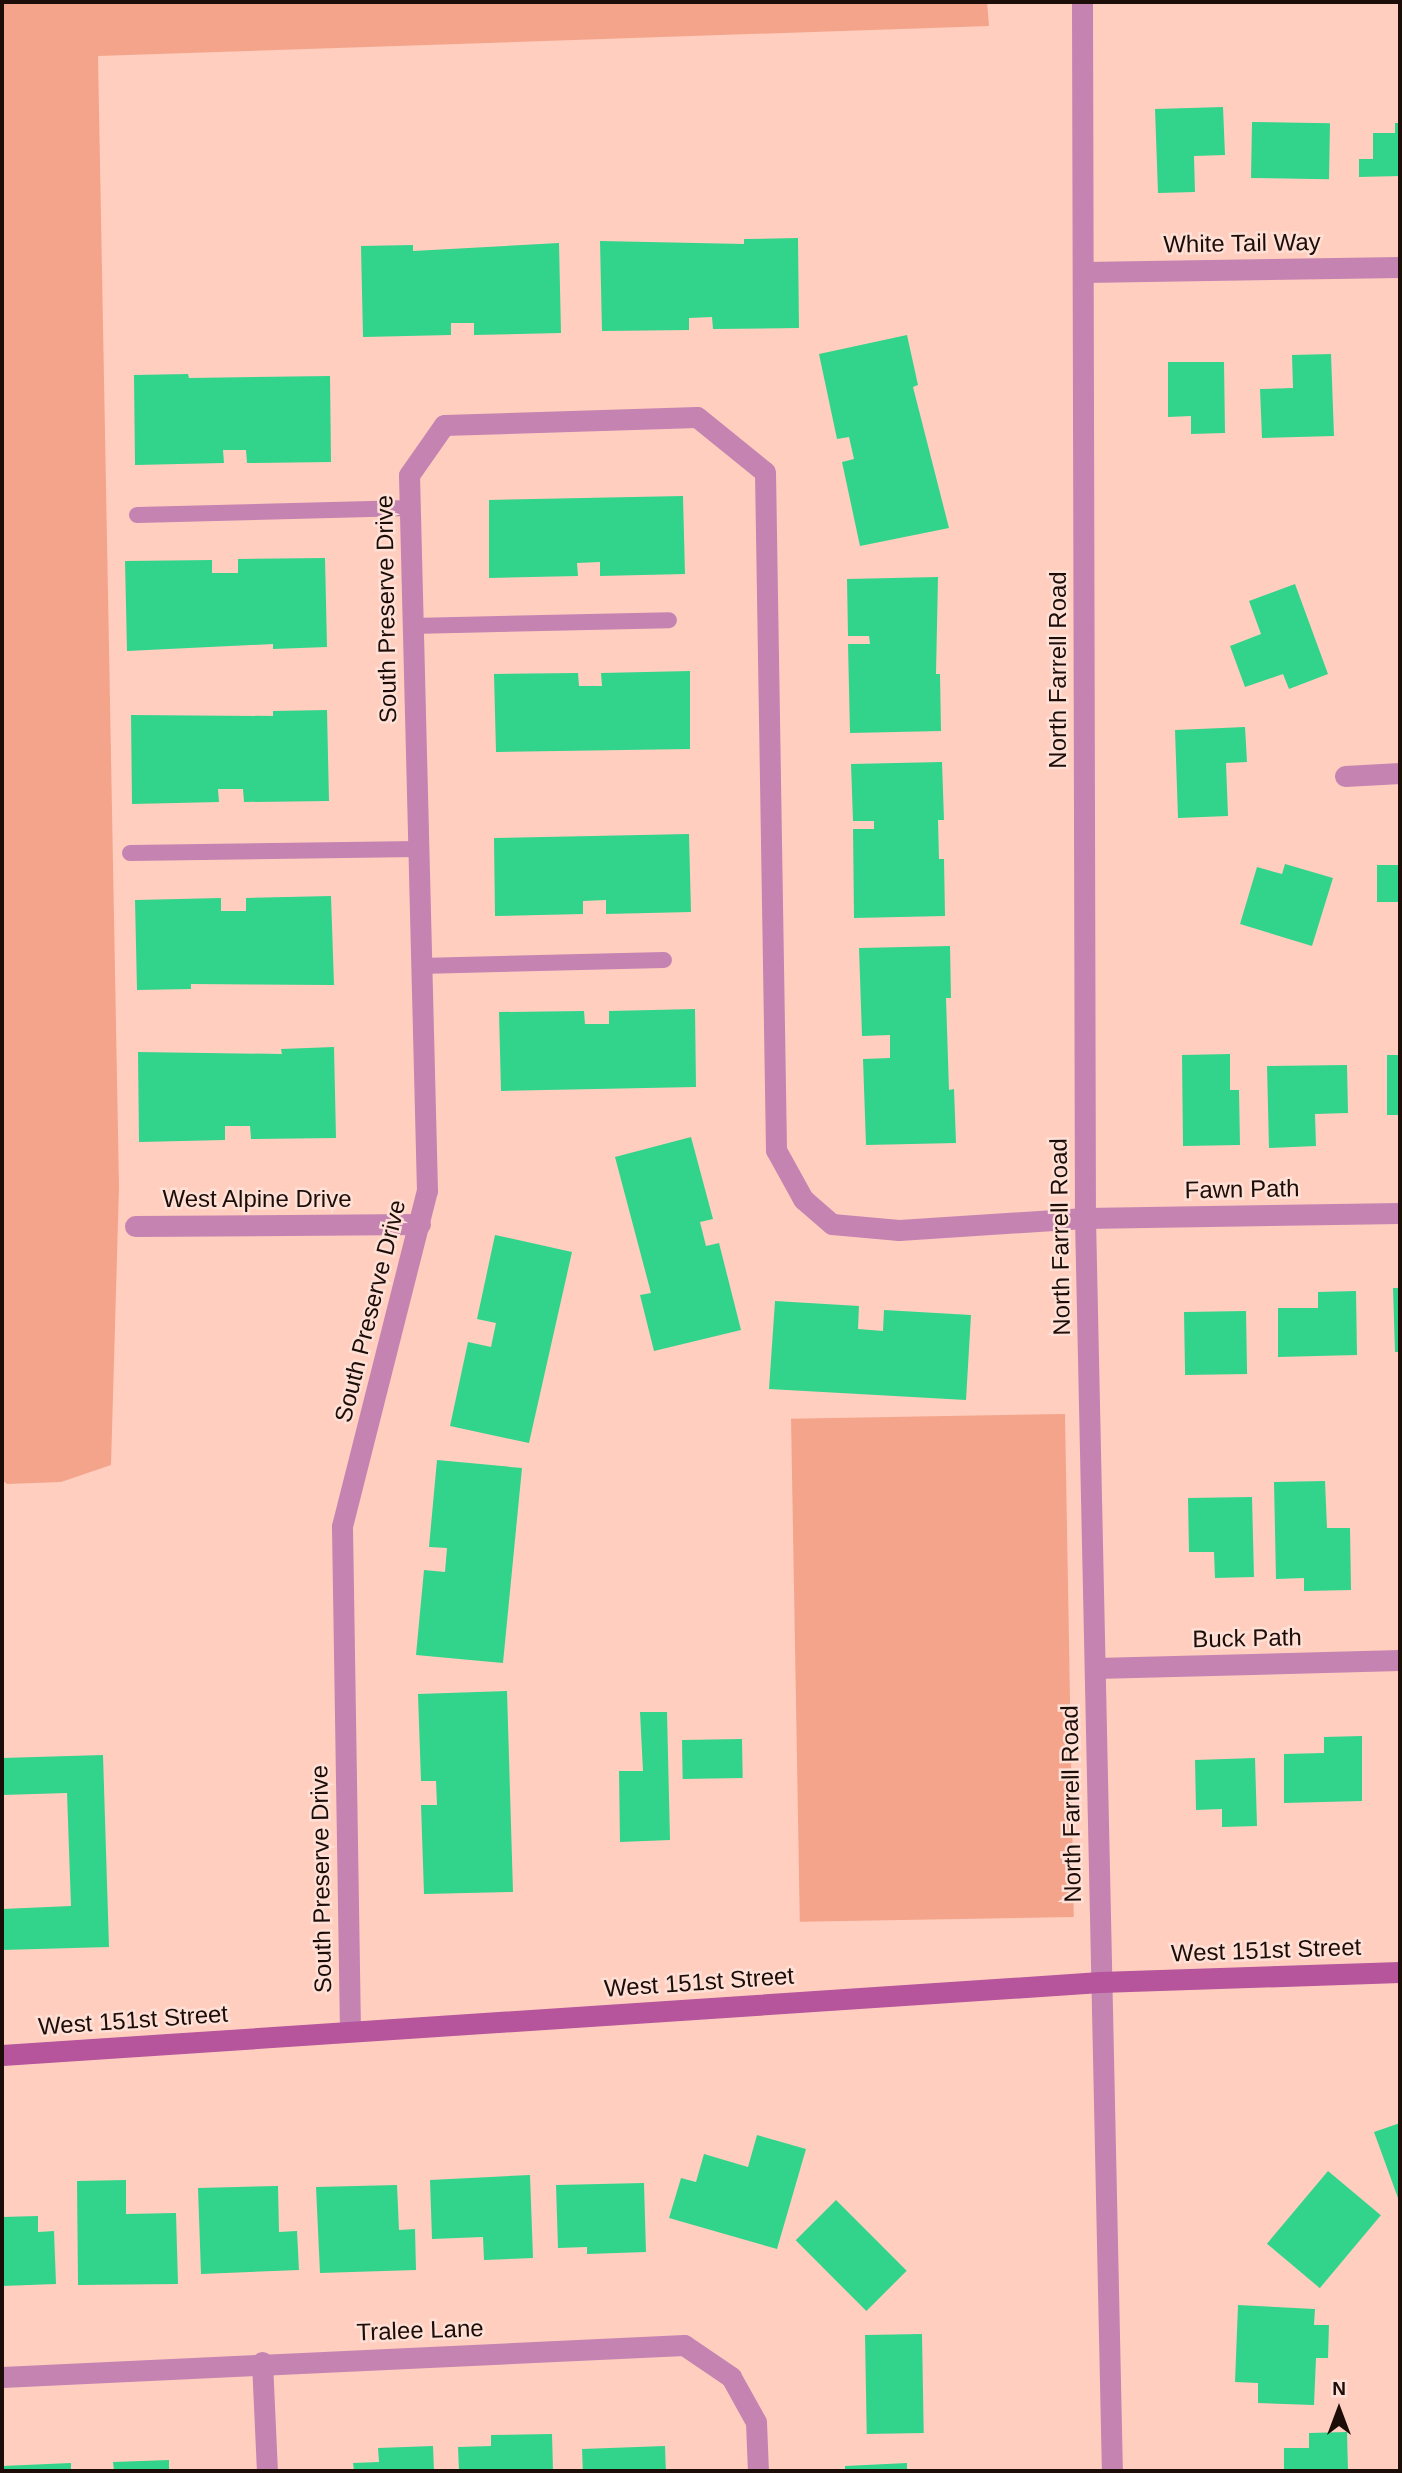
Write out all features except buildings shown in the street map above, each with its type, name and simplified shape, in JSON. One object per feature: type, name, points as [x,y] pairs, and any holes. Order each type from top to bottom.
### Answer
[{"type":"street","name":"North Farrell Road","points":[[1082,2],[1085,1218],[1112,2471]]},
{"type":"street","name":"White Tail Way","points":[[1084,272],[1400,267]]},
{"type":"street","name":"South Preserve Drive","points":[[350,2032],[342,1527],[421,1224],[427,1191],[409,475],[444,425],[697,417],[765,472],[776,1150],[803,1199],[832,1224],[899,1230],[1085,1218]]},
{"type":"street","points":[[1345,776],[1400,774]]},
{"type":"street","name":"Fawn Path","points":[[1085,1218],[1400,1213]]},
{"type":"street","name":"West Alpine Drive","points":[[135,1226],[421,1224]]},
{"type":"street","name":"Buck Path","points":[[1096,1668],[1400,1660]]},
{"type":"street","name":"West 151st Street","points":[[2,2055],[1100,1982],[1400,1972]]},
{"type":"street","name":"Tralee Lane","points":[[2,2377],[262,2362],[684,2346],[731,2377],[756,2422],[758,2471]]},
{"type":"street","points":[[262,2362],[267,2471]]},
{"type":"lane","points":[[136,515],[410,508]]},
{"type":"lane","points":[[412,626],[669,620]]},
{"type":"lane","points":[[130,853],[418,849]]},
{"type":"lane","points":[[420,966],[664,960]]},
{"type":"shaded area","points":[[2,2],[987,2],[989,26],[98,56],[119,1187],[111,1465],[61,1482],[7,1484],[2,1480]]},
{"type":"shaded area","points":[[1065,1414],[1074,1917],[800,1922],[791,1419]]}]
